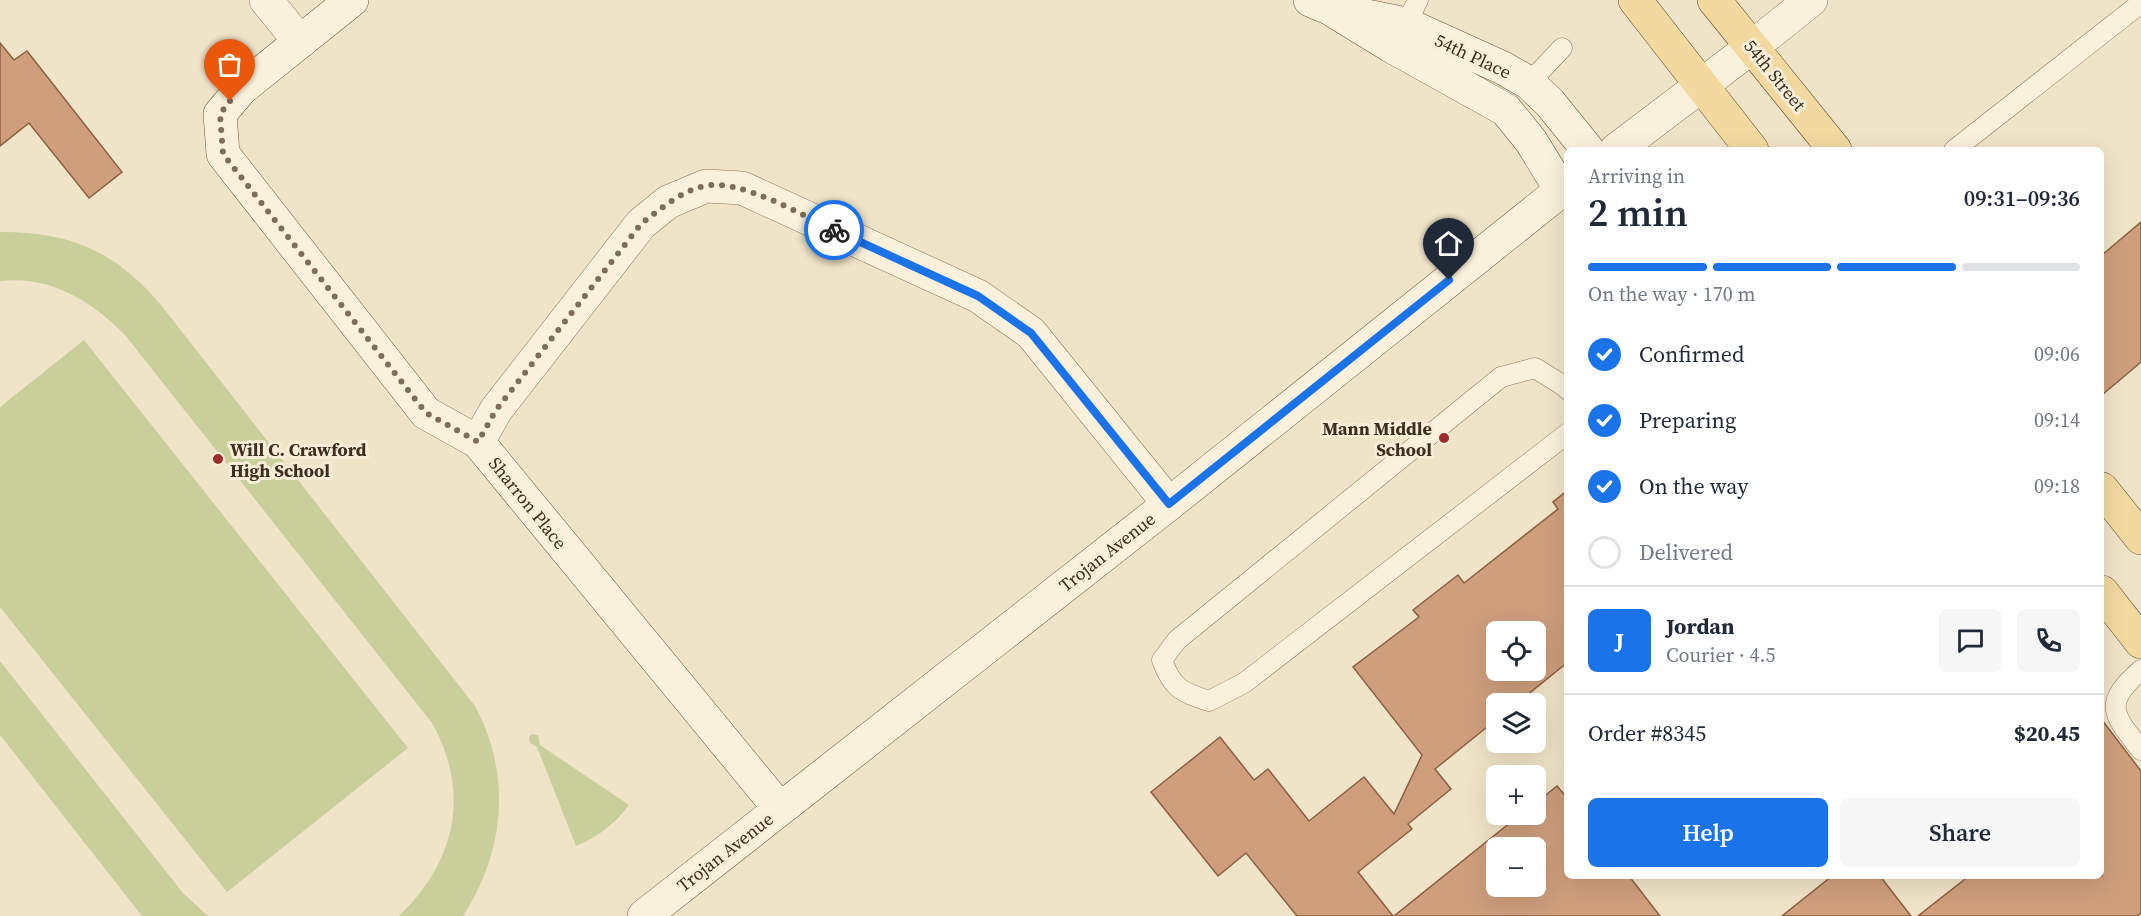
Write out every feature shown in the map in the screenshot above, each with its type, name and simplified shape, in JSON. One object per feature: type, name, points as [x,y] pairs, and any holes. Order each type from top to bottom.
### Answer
[{"type":"main road","points":[[1635,0],[1750,147]]},
{"type":"main road","name":"54th Street","points":[[1714,0],[1833,147]]},
{"type":"main road","points":[[2104,492],[2141,538]]},
{"type":"main road","points":[[2104,594],[2141,642]]},
{"type":"street","points":[[266,0],[300,42]]},
{"type":"street","name":"Sharron Place","points":[[352,0],[241,89],[220,114],[223,154],[426,413],[478,442],[780,809]]},
{"type":"street","points":[[1620,147],[1811,0]]},
{"type":"street","name":"54th Place","points":[[1320,4],[1412,12],[1529,83],[1550,103],[1586,147]]},
{"type":"street","name":"54th Place","points":[[1320,4],[1506,110],[1564,187]]},
{"type":"street","points":[[478,442],[496,410],[641,224],[668,202],[705,186],[742,188],[978,296],[1031,333],[1169,504]]},
{"type":"street","name":"Trojan Avenue","points":[[644,916],[1169,504],[1564,187]]},
{"type":"lane","points":[[1958,147],[2141,3]]},
{"type":"lane","points":[[1529,83],[1562,48]]},
{"type":"lane","points":[[1564,386],[1535,368],[1501,377],[1177,640],[1162,660],[1169,679],[1187,694],[1209,700],[1244,682],[1564,436]]},
{"type":"lane","points":[[2141,670],[2121,687],[2116,702],[2117,720],[2141,750]]},
{"type":"green space","points":[[0,232],[49,236],[90,248],[109,258],[144,286],[475,706],[487,732],[495,758],[499,785],[499,813],[488,866],[463,916],[399,916],[434,872],[445,849],[452,825],[454,800],[451,775],[444,749],[432,723],[125,335],[99,311],[53,286],[18,280],[0,281]]},
{"type":"green space","points":[[84,340],[408,748],[227,892],[0,607],[0,407]]},
{"type":"green space","points":[[0,661],[183,893],[208,916],[142,916],[0,735]]},
{"type":"green space","points":[[532,734],[538,735],[540,745],[629,805],[606,829],[576,846],[537,747],[530,743],[529,737]]},
{"type":"building","points":[[0,43],[14,60],[27,51],[122,172],[89,198],[29,123],[0,146]]},
{"type":"building","points":[[2141,222],[2141,362],[2104,393],[2104,253]]},
{"type":"building","points":[[1564,493],[1564,665],[1546,680],[1546,621],[1486,621],[1486,681],[1544,681],[1530,693],[1486,693],[1486,728],[1435,769],[1451,789],[1408,824],[1412,829],[1358,872],[1393,916],[1297,916],[1246,853],[1218,876],[1151,792],[1220,737],[1254,780],[1268,769],[1309,821],[1364,777],[1394,814],[1422,755],[1353,667],[1419,617],[1413,610],[1458,575],[1464,583],[1558,509],[1553,502]]},
{"type":"building","points":[[2104,723],[2141,771],[2141,913],[2137,916],[1918,916],[1965,879],[2104,879]]},
{"type":"building","points":[[1557,786],[1564,794],[1564,879],[1631,879],[1660,916],[1394,916],[1486,842],[1486,897],[1546,897],[1546,837],[1492,837],[1507,825],[1546,825],[1546,795]]},
{"type":"building","points":[[1828,879],[1882,879],[1911,916],[1782,916]]},
{"type":"way so far","points":[[230,101],[220,114],[223,154],[426,413],[478,442],[496,410],[641,224],[668,202],[705,186],[742,188],[834,230]]},
{"type":"place","name":"Mann Middle School","points":[[1444,438]]},
{"type":"place","name":"Will C. Crawford High School","points":[[218,459]]},
{"type":"route","points":[[834,230],[978,296],[1031,333],[1169,504],[1449,280]]}]
